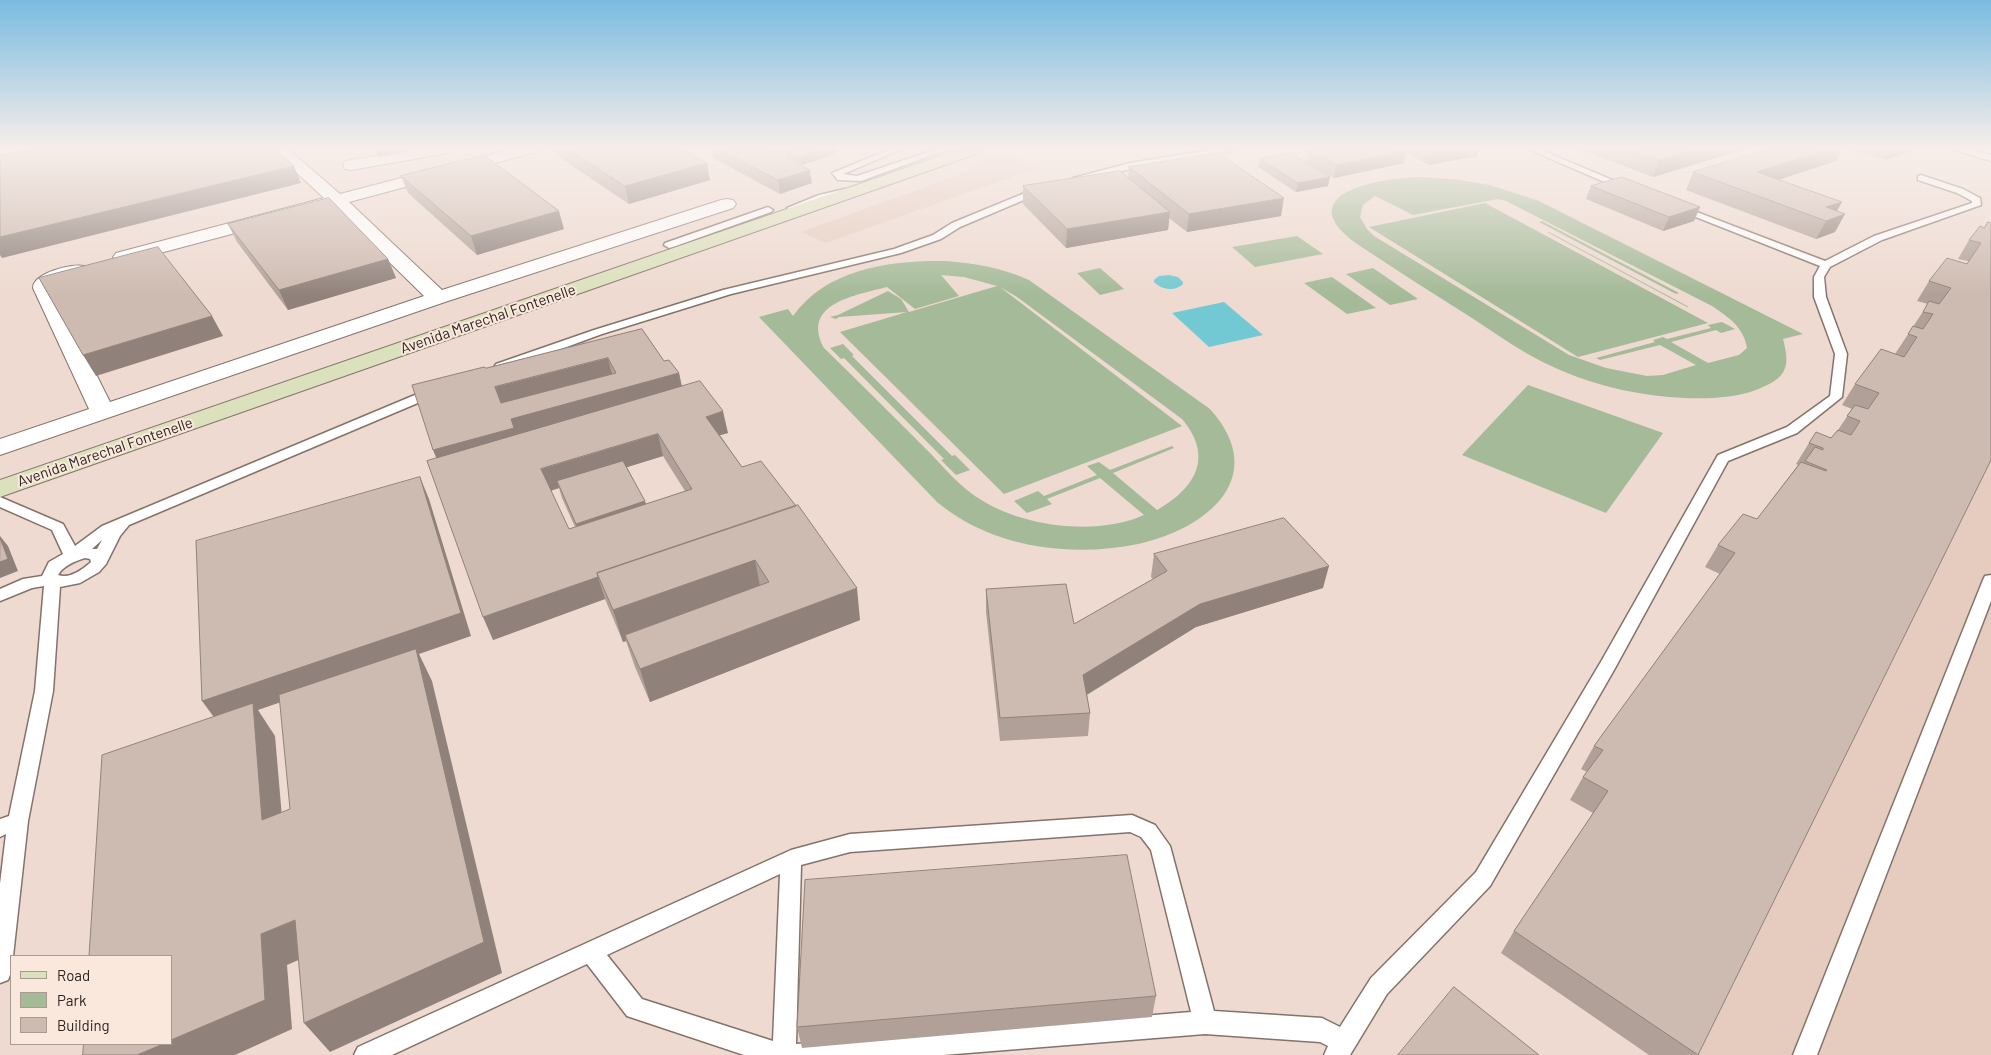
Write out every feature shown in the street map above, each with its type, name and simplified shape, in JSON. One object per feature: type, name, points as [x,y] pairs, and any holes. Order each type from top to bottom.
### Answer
[{"type":"main road","name":"Avenida Marechal Fontenelle","points":[[0,489],[763,216],[827,198]]},
{"type":"street","points":[[103,412],[43,288],[43,284],[51,278],[96,264],[338,198]]},
{"type":"street","points":[[335,199],[438,298]]},
{"type":"street","points":[[0,447],[438,298],[727,204]]},
{"type":"lane","points":[[492,370],[598,332],[719,294],[897,251],[937,238],[956,225],[1019,198]]},
{"type":"lane","points":[[800,1055],[1206,1022],[1322,1030],[1340,1048],[1379,986],[1483,879],[1608,664],[1723,458],[1792,430],[1836,396],[1841,354],[1820,297],[1819,277],[1826,265],[1878,238],[1976,205],[1977,200],[1974,198]]},
{"type":"lane","points":[[1666,203],[1826,265]]},
{"type":"lane","points":[[668,245],[763,216]]},
{"type":"lane","points":[[0,972],[9,824],[44,691],[52,580],[49,577],[50,572],[62,561],[72,556],[107,529],[447,386]]},
{"type":"lane","points":[[0,502],[58,527],[72,556]]},
{"type":"lane","points":[[0,595],[29,583],[52,580],[60,582],[83,576],[98,564],[114,533],[131,519]]},
{"type":"lane","points":[[72,556],[85,553],[95,554],[99,559]]},
{"type":"lane","points":[[1805,1055],[1991,580]]},
{"type":"lane","points":[[366,1055],[792,859],[850,843],[1132,823],[1148,831],[1160,846],[1206,1022]]},
{"type":"lane","points":[[784,1055],[792,859]]},
{"type":"lane","points":[[591,951],[635,1008],[780,1055]]},
{"type":"shaded area","points":[[894,198],[952,198],[826,243],[801,232]]},
{"type":"shaded area","points":[[1991,450],[1991,1055],[1690,1055]]},
{"type":"green space","points":[[1340,198],[1372,198],[1363,205],[1360,217],[1374,236],[1569,355],[1606,368],[1647,376],[1663,375],[1696,365],[1660,345],[1600,360],[1596,358],[1655,342],[1653,340],[1663,337],[1667,339],[1711,328],[1708,325],[1722,322],[1735,329],[1721,333],[1716,330],[1671,342],[1708,363],[1739,355],[1747,348],[1739,328],[1712,306],[1506,201],[1498,199],[1413,215],[1379,198],[1531,198],[1803,334],[1783,339],[1786,365],[1780,376],[1766,386],[1739,395],[1685,398],[1653,395],[1605,386],[1549,365],[1516,347],[1360,246],[1340,228],[1332,214],[1335,202]]},
{"type":"green space","points":[[1485,203],[1708,323],[1578,357],[1369,227]]},
{"type":"green space","points":[[1542,221],[1679,293],[1676,294],[1539,222]]},
{"type":"green space","points":[[1547,232],[1549,232],[1689,307],[1687,307]]},
{"type":"green space","points":[[1297,236],[1323,254],[1255,267],[1232,247]]},
{"type":"green space","points":[[946,261],[978,265],[999,269],[1029,280],[1210,409],[1227,434],[1234,457],[1232,478],[1223,496],[1207,513],[1187,526],[1163,537],[1129,546],[1090,550],[1045,547],[995,535],[965,521],[937,502],[759,317],[788,309],[793,316],[807,300],[824,287],[842,277],[862,270],[904,262]],"holes":[[[941,275],[964,277],[997,286],[909,312],[901,299],[888,291],[830,317],[836,319],[839,317],[907,312],[840,332],[1004,494],[1182,426],[1000,287],[1017,297],[1182,419],[1192,433],[1197,446],[1198,459],[1196,470],[1182,492],[1157,510],[1113,473],[1174,448],[1172,446],[1110,470],[1099,462],[1087,466],[1097,475],[1044,496],[1038,491],[1014,501],[1027,513],[1052,504],[1047,499],[1100,478],[1144,515],[1126,521],[1084,527],[1040,522],[1000,510],[975,496],[960,484],[824,348],[819,333],[820,321],[825,311],[835,304],[848,298],[887,287],[915,309],[959,296]]]},
{"type":"green space","points":[[1100,268],[1124,289],[1100,295],[1077,273]]},
{"type":"green space","points":[[1373,268],[1418,299],[1390,305],[1346,274]]},
{"type":"green space","points":[[1332,277],[1376,308],[1347,314],[1304,283]]},
{"type":"green space","points":[[843,344],[854,355],[852,356],[952,456],[955,455],[970,470],[956,475],[941,460],[944,459],[844,358],[841,359],[830,348]]},
{"type":"green space","points":[[1528,385],[1663,433],[1606,513],[1462,455]]},
{"type":"water","points":[[1169,275],[1178,277],[1183,284],[1180,287],[1168,289],[1154,282],[1159,276]]},
{"type":"water","points":[[1224,302],[1263,335],[1209,347],[1172,313]]},
{"type":"building","points":[[0,198],[161,198],[0,237]]},
{"type":"building","points":[[329,198],[388,259],[279,290],[228,224]]},
{"type":"building","points":[[427,198],[542,198],[559,211],[471,236]]},
{"type":"building","points":[[1036,198],[1153,198],[1170,212],[1067,229]]},
{"type":"building","points":[[1169,198],[1283,198],[1189,214]]},
{"type":"building","points":[[1622,198],[1677,198],[1700,207],[1669,217]]},
{"type":"building","points":[[1764,198],[1831,198],[1842,202],[1826,207],[1845,214],[1826,221]]},
{"type":"building","points":[[1988,222],[1991,223],[1991,460],[1698,1055],[1514,931],[1608,791],[1583,777],[1603,750],[1594,746],[1735,553],[1718,545],[1743,514],[1757,519],[1801,462],[1827,470],[1805,461],[1815,447],[1823,450],[1823,448],[1809,443],[1816,432],[1831,438],[1838,430],[1851,435],[1860,421],[1847,416],[1855,405],[1868,409],[1879,393],[1855,384],[1881,349],[1904,357],[1917,337],[1908,334],[1913,326],[1923,329],[1933,314],[1923,312],[1929,301],[1939,304],[1951,288],[1929,281],[1947,258],[1967,264],[1981,243],[1969,240],[1980,226],[1984,228]]},
{"type":"building","points":[[158,247],[212,316],[83,355],[39,278]]},
{"type":"building","points":[[642,329],[664,361],[669,360],[679,373],[511,419],[514,428],[433,450],[412,385]],"holes":[[[608,358],[616,373],[501,403],[495,387]]]},
{"type":"building","points":[[700,381],[723,411],[706,417],[742,467],[761,461],[796,506],[597,573],[598,577],[483,617],[427,461]],"holes":[[[658,434],[692,489],[569,529],[541,469]]]},
{"type":"building","points":[[623,461],[645,501],[576,524],[557,481]]},
{"type":"building","points":[[420,477],[461,613],[202,701],[196,541]]},
{"type":"building","points":[[798,505],[857,588],[640,669],[625,635],[769,582],[755,560],[613,610],[597,573]]},
{"type":"building","points":[[1284,518],[1329,566],[1200,604],[1083,675],[1090,713],[1000,718],[986,589],[1066,584],[1074,624],[1167,571],[1154,554]]},
{"type":"building","points":[[0,538],[8,559],[0,562]]},
{"type":"building","points":[[416,649],[484,942],[304,1023],[295,920],[261,934],[265,1000],[172,1040],[172,955],[89,955],[102,755],[253,703],[262,820],[290,809],[279,695]]},
{"type":"building","points":[[1127,855],[1156,996],[797,1027],[805,880]]},
{"type":"building","points":[[1454,987],[1539,1055],[1398,1055]]},
{"type":"building","points":[[84,1045],[161,1045],[137,1055],[83,1055]]}]
